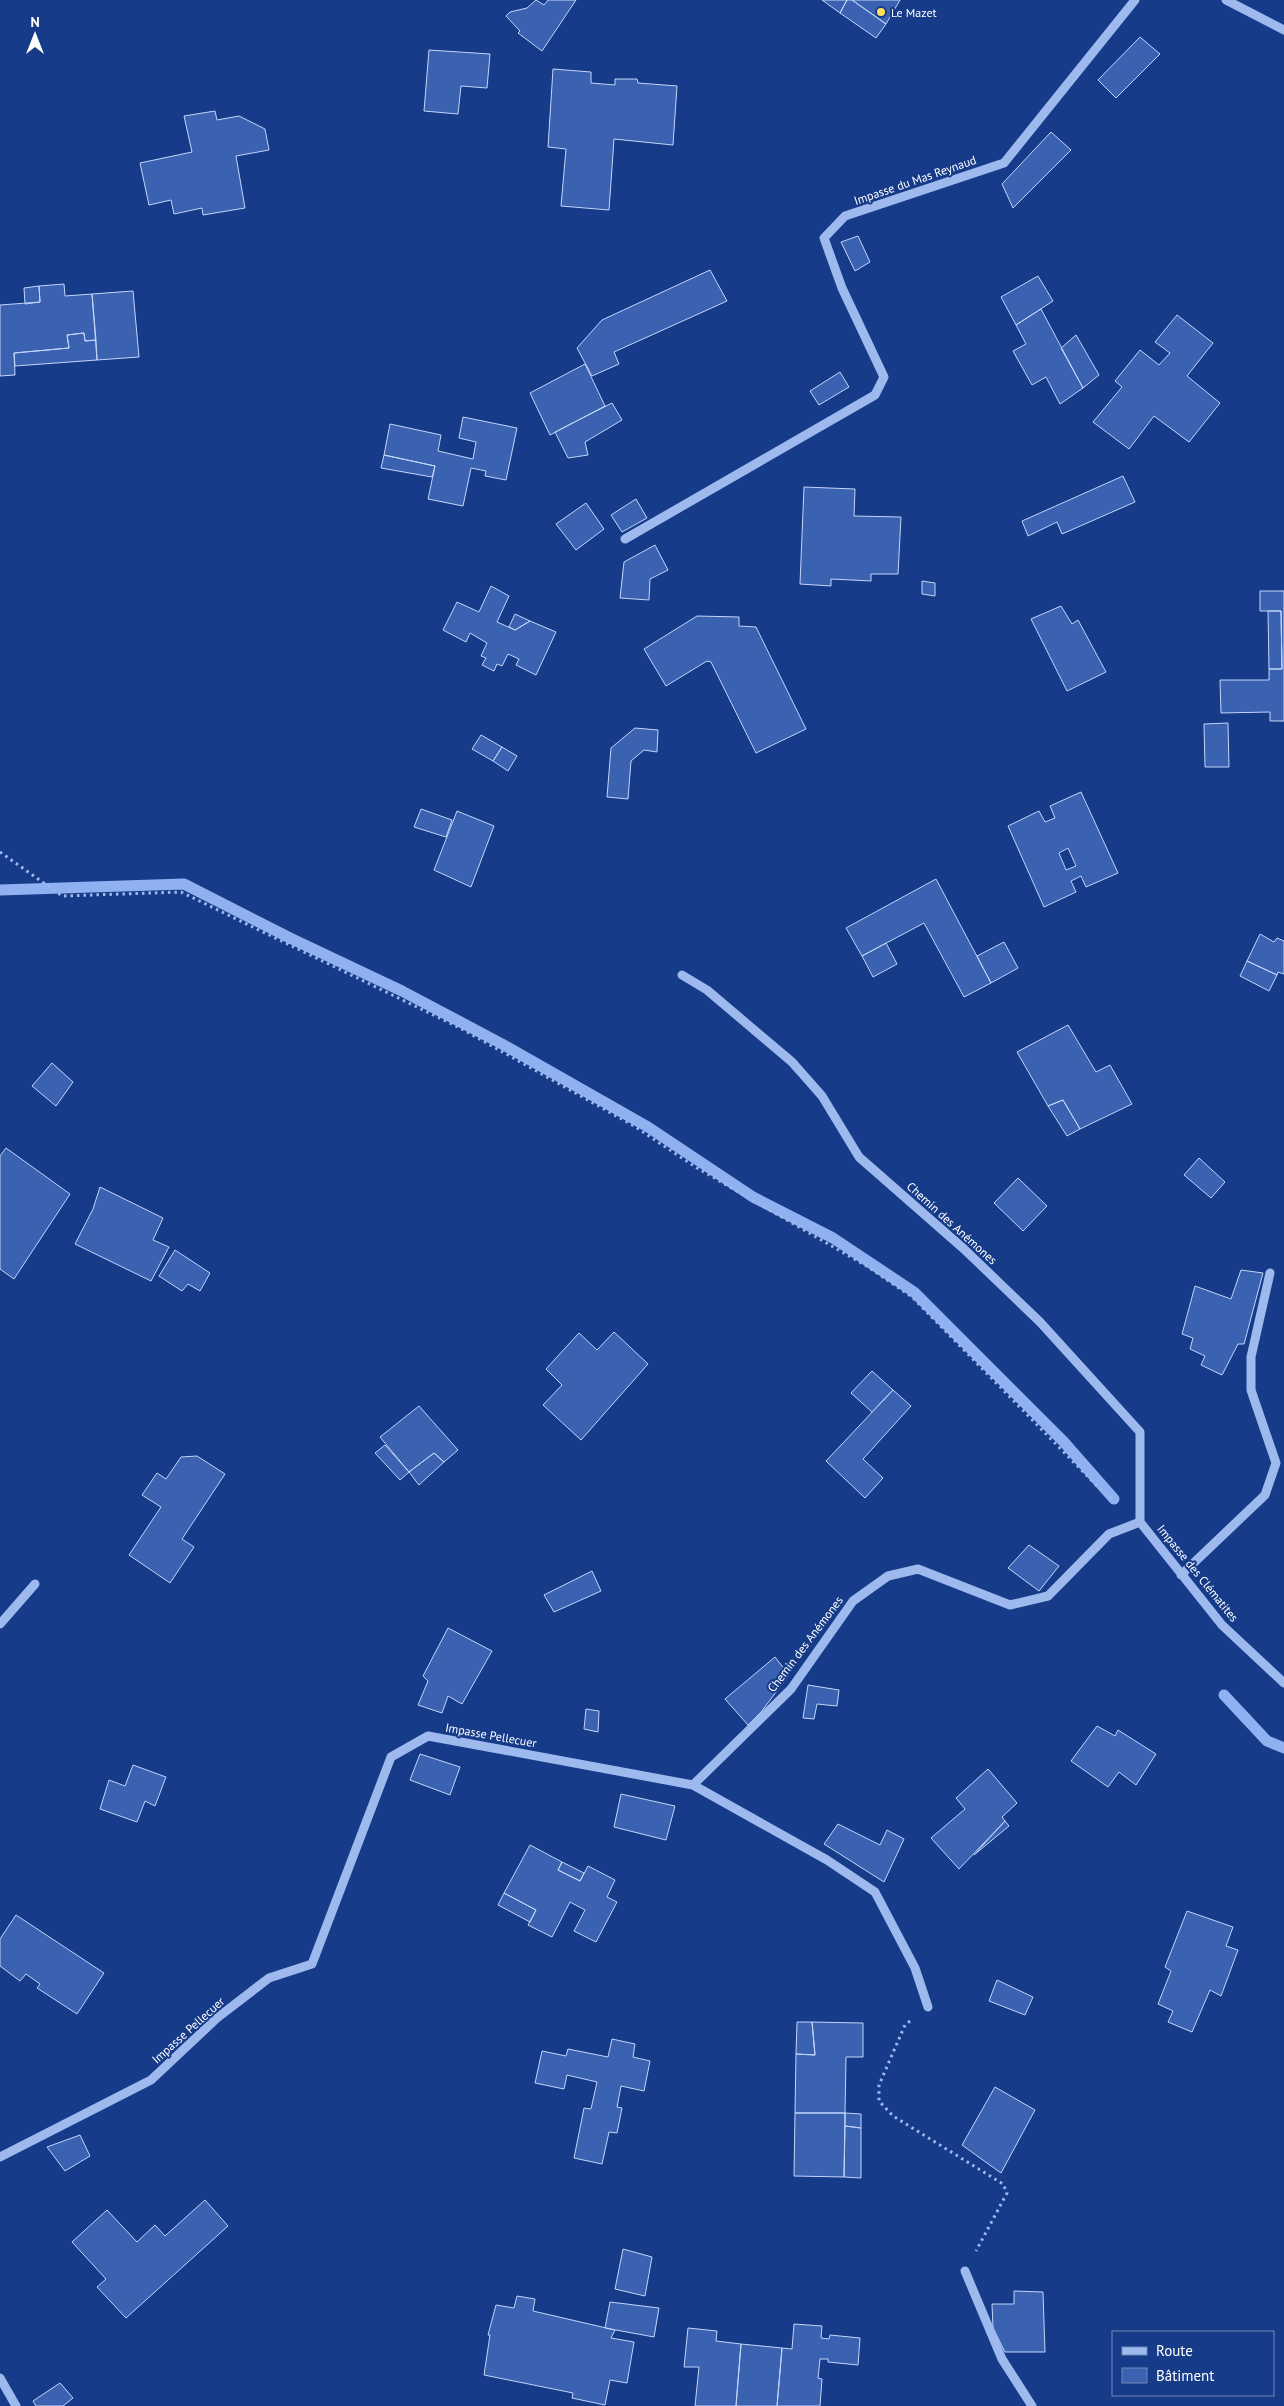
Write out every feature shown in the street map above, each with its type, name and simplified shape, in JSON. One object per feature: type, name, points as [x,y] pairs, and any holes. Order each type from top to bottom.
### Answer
[{"type":"street","name":"Impasse du Mas Reynaud","points":[[625,539],[875,395],[884,377],[842,288],[824,238],[845,216],[1004,163],[1136,0]]},
{"type":"street","points":[[1226,0],[1284,30]]},
{"type":"street","name":"Chemin des Anémones","points":[[682,975],[707,990],[792,1062],[822,1096],[859,1157],[964,1249],[1040,1322],[1140,1432],[1140,1522]]},
{"type":"street","points":[[1181,1575],[1265,1495],[1276,1463],[1251,1390],[1251,1357],[1270,1273]]},
{"type":"street","name":"Impasse des Clématites","points":[[1109,1534],[1140,1522],[1222,1624],[1284,1683]]},
{"type":"street","name":"Chemin des Anémones","points":[[693,1785],[791,1689],[853,1601],[888,1576],[918,1569],[1010,1605],[1048,1596],[1109,1534]]},
{"type":"street","points":[[0,1624],[35,1584]]},
{"type":"street","name":"Impasse Pellecuer","points":[[0,2157],[151,2080],[217,2018],[269,1978],[312,1964],[391,1757],[428,1736],[693,1785],[827,1860],[875,1892],[915,1968],[928,2007]]},
{"type":"street","points":[[965,2271],[1002,2359],[1032,2406]]},
{"type":"street","points":[[0,2378],[16,2406]]},
{"type":"path","points":[[0,852],[62,896],[181,892],[460,1028],[634,1126],[697,1168],[868,1267],[912,1297],[1096,1485],[1140,1522]]},
{"type":"path","points":[[928,2007],[905,2025],[879,2085],[879,2101],[892,2116],[1003,2184],[1007,2193],[965,2271]]},
{"type":"building","points":[[536,0],[544,5],[548,0],[576,0],[542,51],[518,33],[520,31],[506,16],[510,12],[527,8]]},
{"type":"building","points":[[822,0],[847,0],[840,13]]},
{"type":"building","points":[[847,0],[852,0],[886,24],[876,38],[840,13]]},
{"type":"building","name":"Le Mazet","points":[[852,0],[900,0],[886,24]]},
{"type":"building","points":[[1140,37],[1160,54],[1116,98],[1098,80]]},
{"type":"building","points":[[429,50],[490,54],[487,88],[461,86],[458,114],[424,111]]},
{"type":"building","points":[[553,69],[591,72],[591,83],[615,85],[615,79],[637,79],[638,83],[677,86],[673,145],[614,139],[609,210],[561,206],[566,149],[548,147]]},
{"type":"building","points":[[215,111],[217,120],[239,116],[265,129],[269,150],[236,156],[245,208],[203,215],[202,208],[174,214],[171,200],[149,205],[140,163],[192,152],[184,116]]},
{"type":"building","points":[[1051,132],[1071,150],[1013,208],[1002,184]]},
{"type":"building","points":[[858,236],[870,262],[855,271],[841,242]]},
{"type":"building","points":[[710,270],[727,301],[614,352],[619,364],[592,376],[577,348],[602,320]]},
{"type":"building","points":[[1038,276],[1053,301],[1016,325],[1001,297]]},
{"type":"building","points":[[64,284],[65,296],[92,294],[96,340],[85,341],[84,333],[67,335],[69,348],[14,353],[15,375],[0,376],[0,305],[40,302],[39,286]]},
{"type":"building","points":[[39,286],[40,302],[25,304],[24,288]]},
{"type":"building","points":[[133,291],[139,357],[97,360],[92,294]]},
{"type":"building","points":[[1041,309],[1083,388],[1060,404],[1046,377],[1032,385],[1013,351],[1026,344],[1016,325]]},
{"type":"building","points":[[1177,315],[1213,343],[1187,376],[1220,403],[1189,442],[1154,416],[1129,449],[1093,422],[1122,387],[1115,381],[1140,350],[1159,365],[1170,353],[1155,342]]},
{"type":"building","points":[[84,333],[85,341],[96,340],[97,360],[15,366],[14,353],[69,348],[67,335]]},
{"type":"building","points":[[1076,335],[1099,375],[1083,388],[1061,348]]},
{"type":"building","points":[[585,364],[605,406],[550,435],[530,393]]},
{"type":"building","points":[[840,372],[849,387],[819,405],[810,391]]},
{"type":"building","points":[[612,403],[622,420],[585,442],[588,455],[568,458],[555,432]]},
{"type":"building","points":[[463,417],[517,428],[506,480],[485,476],[486,471],[471,468],[463,506],[428,499],[435,466],[384,455],[390,424],[441,435],[438,451],[473,459],[476,442],[459,438]]},
{"type":"building","points":[[384,455],[435,466],[432,477],[381,468]]},
{"type":"building","points":[[1123,476],[1135,502],[1062,534],[1057,522],[1028,536],[1022,521]]},
{"type":"building","points":[[804,487],[855,489],[854,516],[901,517],[898,574],[871,574],[871,581],[831,579],[831,586],[800,584]]},
{"type":"building","points":[[636,499],[647,518],[622,532],[611,515]]},
{"type":"building","points":[[586,503],[604,529],[576,550],[556,524]]},
{"type":"building","points":[[655,545],[668,570],[650,579],[649,600],[620,598],[624,562]]},
{"type":"building","points":[[922,581],[935,583],[935,596],[922,594]]},
{"type":"building","points":[[491,586],[509,596],[497,622],[515,630],[530,621],[556,632],[536,675],[516,665],[519,659],[508,654],[502,666],[497,664],[494,671],[482,665],[486,658],[481,656],[487,643],[470,633],[466,642],[443,630],[457,602],[479,612]]},
{"type":"building","points":[[1260,591],[1284,591],[1284,721],[1270,721],[1270,712],[1221,713],[1220,680],[1269,680],[1269,669],[1282,669],[1281,611],[1260,611]]},
{"type":"building","points":[[1061,606],[1072,624],[1078,620],[1106,672],[1067,691],[1031,619]]},
{"type":"building","points":[[1268,611],[1281,611],[1282,669],[1269,669]]},
{"type":"building","points":[[515,614],[530,621],[515,630],[509,627]]},
{"type":"building","points":[[697,616],[739,617],[739,626],[756,627],[806,729],[756,753],[711,662],[707,661],[666,686],[644,649]]},
{"type":"building","points":[[1228,723],[1229,767],[1205,767],[1204,724]]},
{"type":"building","points":[[635,728],[658,730],[657,752],[644,750],[631,761],[628,799],[607,797],[611,748]]},
{"type":"building","points":[[481,735],[502,747],[493,761],[472,749]]},
{"type":"building","points":[[502,747],[517,756],[508,771],[493,761]]},
{"type":"building","points":[[1081,792],[1118,873],[1086,887],[1081,876],[1071,881],[1076,892],[1044,907],[1008,826],[1039,811],[1045,822],[1055,818],[1050,806]],"holes":[[[1068,848],[1076,866],[1066,870],[1059,853]]]},
{"type":"building","points":[[421,809],[452,820],[446,837],[414,827]]},
{"type":"building","points":[[457,811],[494,826],[471,887],[434,870]]},
{"type":"building","points":[[936,879],[991,983],[964,997],[924,923],[862,956],[846,928]]},
{"type":"building","points":[[1260,934],[1274,942],[1277,938],[1284,941],[1284,974],[1278,972],[1277,975],[1247,961]]},
{"type":"building","points":[[1004,942],[1018,968],[991,983],[977,956]]},
{"type":"building","points":[[886,943],[897,964],[873,977],[862,956]]},
{"type":"building","points":[[1247,961],[1277,975],[1269,991],[1240,976]]},
{"type":"building","points":[[1068,1025],[1096,1072],[1110,1065],[1132,1104],[1080,1129],[1063,1100],[1048,1106],[1017,1052]]},
{"type":"building","points":[[52,1063],[73,1082],[56,1106],[32,1086]]},
{"type":"building","points":[[1063,1100],[1080,1129],[1067,1136],[1048,1106]]},
{"type":"building","points":[[6,1148],[70,1194],[14,1279],[0,1269],[0,1156]]},
{"type":"building","points":[[1199,1158],[1225,1182],[1211,1198],[1184,1175]]},
{"type":"building","points":[[1018,1178],[1047,1206],[1023,1231],[994,1203]]},
{"type":"building","points":[[100,1187],[163,1218],[153,1240],[169,1247],[151,1281],[75,1244],[93,1209]]},
{"type":"building","points":[[175,1250],[210,1273],[200,1291],[188,1284],[182,1291],[159,1276]]},
{"type":"building","points":[[1241,1270],[1263,1273],[1244,1344],[1238,1344],[1222,1375],[1201,1365],[1205,1356],[1190,1349],[1193,1338],[1182,1334],[1195,1286],[1231,1299]]},
{"type":"building","points":[[614,1332],[648,1364],[581,1440],[543,1405],[562,1385],[546,1369],[579,1333],[597,1350]]},
{"type":"building","points":[[872,1371],[893,1390],[872,1412],[851,1393]]},
{"type":"building","points":[[893,1390],[911,1406],[863,1459],[883,1478],[865,1498],[826,1461]]},
{"type":"building","points":[[419,1406],[458,1450],[444,1462],[434,1453],[409,1472],[380,1437]]},
{"type":"building","points":[[385,1445],[409,1472],[400,1480],[375,1453]]},
{"type":"building","points":[[434,1453],[444,1462],[419,1485],[409,1472]]},
{"type":"building","points":[[197,1456],[225,1474],[182,1539],[194,1547],[170,1583],[129,1555],[161,1507],[142,1495],[157,1473],[166,1479],[181,1457]]},
{"type":"building","points":[[1029,1545],[1059,1566],[1039,1591],[1008,1568]]},
{"type":"building","points":[[592,1571],[601,1591],[554,1612],[544,1595]]},
{"type":"building","points":[[448,1628],[492,1651],[462,1704],[448,1696],[442,1713],[418,1705],[428,1681],[423,1676]]},
{"type":"building","points":[[775,1657],[789,1675],[761,1712],[748,1725],[725,1699]]},
{"type":"building","points":[[808,1685],[839,1690],[837,1706],[817,1704],[814,1719],[803,1718]]},
{"type":"building","points":[[586,1709],[599,1711],[598,1732],[584,1729]]},
{"type":"building","points":[[1097,1726],[1115,1736],[1118,1730],[1156,1754],[1136,1785],[1119,1772],[1108,1787],[1071,1761]]},
{"type":"building","points":[[420,1754],[460,1767],[450,1795],[410,1780]]},
{"type":"building","points":[[133,1765],[166,1777],[155,1806],[145,1801],[137,1822],[100,1809],[109,1780],[125,1786]]},
{"type":"building","points":[[988,1769],[1017,1803],[1002,1817],[1005,1821],[959,1869],[931,1838],[965,1809],[956,1798]]},
{"type":"building","points":[[621,1794],[675,1806],[666,1840],[614,1827]]},
{"type":"building","points":[[1005,1821],[1009,1826],[974,1855]]},
{"type":"building","points":[[838,1824],[880,1845],[887,1830],[904,1839],[884,1882],[824,1844]]},
{"type":"building","points":[[530,1845],[562,1862],[558,1870],[580,1881],[588,1866],[615,1880],[607,1897],[617,1902],[596,1942],[574,1931],[585,1910],[570,1902],[552,1937],[528,1925],[536,1910],[504,1893]]},
{"type":"building","points":[[562,1862],[584,1873],[580,1881],[558,1870]]},
{"type":"building","points":[[504,1893],[536,1910],[530,1922],[498,1905]]},
{"type":"building","points":[[1187,1911],[1233,1927],[1226,1946],[1238,1950],[1221,1996],[1210,1990],[1192,2032],[1168,2022],[1173,2011],[1158,2004],[1171,1971],[1165,1967]]},
{"type":"building","points":[[16,1915],[104,1973],[77,2014],[37,1988],[40,1984],[26,1974],[20,1981],[0,1966],[0,1939]]},
{"type":"building","points":[[997,1980],[1033,1997],[1025,2015],[989,2001]]},
{"type":"building","points":[[797,2022],[812,2022],[815,2055],[796,2054]]},
{"type":"building","points":[[812,2022],[863,2023],[863,2057],[846,2057],[845,2113],[795,2113],[796,2054],[815,2055]]},
{"type":"building","points":[[612,2039],[635,2044],[633,2057],[650,2061],[644,2091],[621,2086],[617,2107],[622,2108],[617,2133],[609,2132],[602,2164],[574,2158],[584,2108],[591,2109],[597,2082],[567,2075],[564,2089],[535,2083],[542,2051],[566,2056],[568,2049],[608,2057]]},
{"type":"building","points":[[995,2087],[1035,2110],[1001,2173],[962,2145]]},
{"type":"building","points":[[795,2113],[845,2113],[844,2177],[794,2176]]},
{"type":"building","points":[[845,2113],[861,2114],[861,2128],[845,2126]]},
{"type":"building","points":[[845,2126],[861,2128],[861,2178],[844,2177]]},
{"type":"building","points":[[80,2135],[90,2156],[65,2171],[47,2147]]},
{"type":"building","points":[[205,2200],[228,2226],[126,2318],[97,2287],[106,2279],[72,2242],[107,2210],[137,2242],[155,2225],[165,2236]]},
{"type":"building","points":[[623,2249],[652,2257],[645,2296],[615,2289]]},
{"type":"building","points":[[1014,2291],[1043,2292],[1045,2352],[1005,2352],[993,2328],[992,2304],[1014,2304]]},
{"type":"building","points":[[517,2296],[535,2299],[533,2311],[615,2330],[611,2338],[634,2342],[627,2383],[610,2380],[605,2405],[572,2398],[573,2393],[484,2375],[490,2335],[488,2335],[496,2305],[514,2308]]},
{"type":"building","points":[[610,2302],[659,2308],[654,2337],[605,2328]]},
{"type":"building","points":[[794,2324],[822,2326],[821,2338],[829,2339],[830,2335],[860,2338],[858,2365],[828,2362],[828,2359],[820,2359],[818,2378],[822,2379],[820,2406],[777,2406],[782,2348],[792,2349]]},
{"type":"building","points":[[688,2328],[717,2331],[716,2341],[741,2344],[736,2406],[695,2406],[699,2367],[684,2367]]},
{"type":"building","points":[[741,2344],[782,2348],[777,2406],[736,2406]]},
{"type":"building","points":[[60,2383],[73,2398],[63,2406],[36,2406],[33,2401]]},
{"type":"waterway","points":[[0,890],[184,884],[290,938],[402,991],[502,1044],[648,1127],[753,1197],[833,1238],[914,1292],[1063,1441],[1114,1499]]},
{"type":"waterway","points":[[1224,1695],[1267,1741],[1284,1748]]},
{"type":"place","name":"Le Mazet","points":[[881,12]]}]
